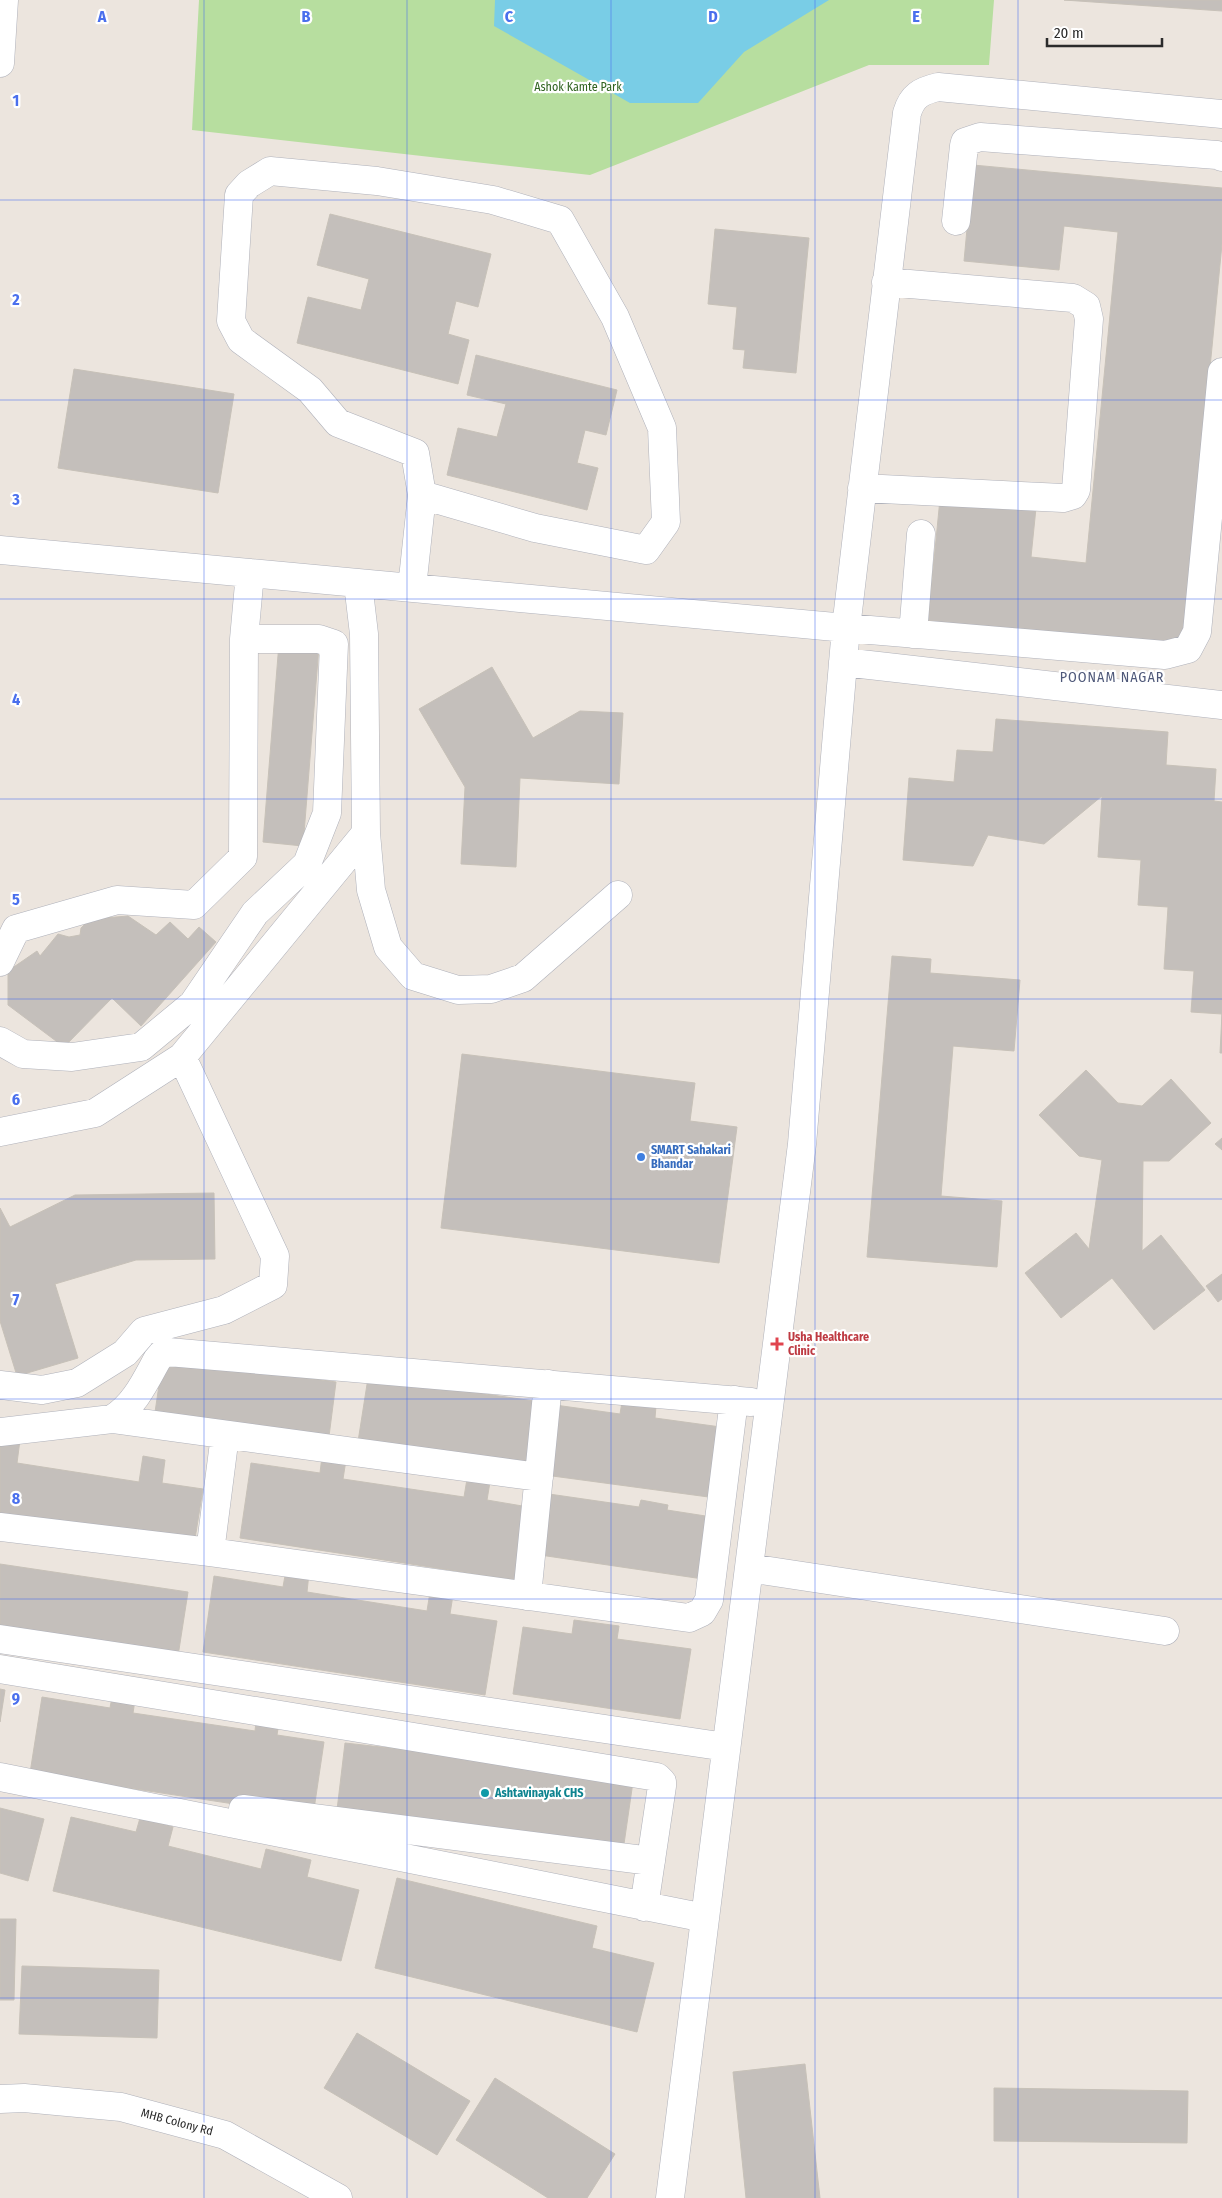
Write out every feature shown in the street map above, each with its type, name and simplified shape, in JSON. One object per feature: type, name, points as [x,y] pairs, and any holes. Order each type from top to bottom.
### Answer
[{"type":"street","points":[[0,63],[4,0]]},
{"type":"street","points":[[670,2198],[802,1144],[846,628],[907,113],[910,103],[916,94],[938,87],[1222,114]]},
{"type":"street","points":[[956,221],[965,142],[980,137],[1217,155],[1222,157]]},
{"type":"street","points":[[412,588],[422,494],[415,453],[338,423],[310,390],[241,340],[231,321],[239,195],[249,184],[270,170],[377,181],[493,200],[560,220],[614,317],[662,428],[666,522],[646,550],[536,528],[422,494]]},
{"type":"street","points":[[862,488],[1063,498],[1073,495],[1076,490],[1089,319],[1086,306],[1073,298],[886,282]]},
{"type":"street","points":[[0,550],[846,628],[1165,655],[1188,649],[1197,632],[1222,372]]},
{"type":"street","points":[[913,634],[921,534]]},
{"type":"street","points":[[0,962],[16,929],[117,900],[194,905],[243,857],[244,639],[250,573]]},
{"type":"street","points":[[358,583],[364,634],[366,833],[371,890],[388,947],[413,976],[458,990],[491,989],[523,978],[618,895]]},
{"type":"street","points":[[0,1041],[23,1054],[72,1057],[141,1047],[192,1004],[255,913],[307,864],[326,814],[334,644],[319,639],[244,639]]},
{"type":"street","points":[[843,662],[1222,705]]},
{"type":"street","points":[[0,1132],[95,1113],[182,1057],[366,833]]},
{"type":"street","points":[[0,1385],[42,1390],[77,1383],[125,1353],[144,1331],[224,1310],[273,1285],[275,1256],[182,1057]]},
{"type":"street","points":[[112,1420],[121,1414],[132,1402],[162,1354],[168,1352],[770,1404]]},
{"type":"street","points":[[527,1596],[548,1384]]},
{"type":"street","points":[[0,1527],[210,1552],[689,1618],[702,1612],[709,1600],[734,1400]]},
{"type":"street","points":[[0,1432],[112,1420],[539,1477]]},
{"type":"street","points":[[210,1552],[224,1435]]},
{"type":"street","points":[[749,1568],[1165,1631]]},
{"type":"street","points":[[0,1639],[726,1747]]},
{"type":"street","points":[[0,1669],[657,1777],[662,1782],[662,1786],[644,1907]]},
{"type":"street","points":[[8,1779],[705,1918]]},
{"type":"street","points":[[8,1779],[651,1861]]},
{"type":"street","name":"MHB Colony Rd","points":[[0,2099],[24,2098],[121,2107],[225,2135],[338,2198]]},
{"type":"green space","name":"Ashok Kamte Park","points":[[199,0],[994,0],[989,65],[869,65],[590,175],[192,130]]},
{"type":"water","points":[[495,0],[829,0],[744,52],[698,103],[630,103],[494,26]]},
{"type":"building","points":[[1064,0],[1222,0],[1222,11]]},
{"type":"building","points":[[973,165],[1222,188],[1222,244],[1183,646],[928,621],[940,499],[1036,508],[1031,557],[1086,563],[1118,232],[1064,226],[1059,270],[964,261]]},
{"type":"building","points":[[330,214],[491,254],[478,307],[456,301],[448,334],[469,340],[458,384],[297,343],[308,297],[361,310],[369,279],[317,265]]},
{"type":"building","points":[[715,229],[809,238],[796,373],[743,368],[745,350],[733,349],[737,307],[708,304]]},
{"type":"building","points":[[476,355],[617,390],[606,435],[585,430],[577,463],[598,468],[587,510],[447,475],[458,428],[497,437],[506,404],[467,395]]},
{"type":"building","points":[[74,369],[234,394],[218,493],[58,468]]},
{"type":"building","points":[[279,643],[319,646],[303,846],[263,842]]},
{"type":"building","points":[[492,667],[533,738],[580,711],[623,713],[619,784],[520,778],[516,867],[461,864],[465,787],[419,709]]},
{"type":"building","points":[[996,719],[1168,732],[1166,765],[1216,769],[1214,801],[1222,802],[1222,1014],[1191,1012],[1194,971],[1164,969],[1168,907],[1138,905],[1141,860],[1098,857],[1102,796],[1044,844],[988,835],[973,866],[903,860],[909,778],[954,782],[957,750],[993,752]]},
{"type":"building","points":[[95,914],[104,918],[128,916],[156,935],[170,922],[188,939],[199,927],[216,942],[141,1026],[112,998],[64,1047],[8,1005],[8,971],[37,951],[40,956],[58,934],[69,937],[80,935],[81,928]]},
{"type":"building","points":[[892,956],[931,959],[930,973],[1020,980],[1014,1051],[953,1046],[941,1196],[1002,1201],[997,1267],[867,1257]]},
{"type":"building","points":[[1222,1014],[1222,1053],[1220,1053]]},
{"type":"building","points":[[462,1054],[695,1083],[690,1121],[737,1127],[719,1263],[441,1228]]},
{"type":"building","points":[[1086,1070],[1118,1103],[1142,1106],[1171,1079],[1211,1123],[1169,1161],[1143,1161],[1142,1251],[1161,1235],[1205,1290],[1154,1330],[1112,1278],[1061,1318],[1025,1273],[1076,1233],[1089,1249],[1102,1160],[1079,1156],[1039,1115]]},
{"type":"building","points":[[1222,1138],[1222,1150],[1215,1144]]},
{"type":"building","points":[[214,1193],[215,1259],[136,1260],[55,1284],[78,1358],[17,1376],[0,1321],[0,1208],[10,1227],[75,1195]]},
{"type":"building","points":[[1222,1274],[1222,1299],[1218,1302],[1206,1286]]},
{"type":"building","points":[[163,1358],[336,1382],[328,1444],[154,1419]]},
{"type":"building","points":[[368,1378],[459,1391],[461,1379],[479,1381],[478,1393],[541,1402],[529,1472],[357,1448]]},
{"type":"building","points":[[622,1402],[656,1406],[655,1418],[728,1428],[716,1498],[545,1475],[555,1405],[620,1414]]},
{"type":"building","points":[[0,1438],[20,1440],[17,1463],[139,1482],[143,1456],[165,1460],[162,1483],[203,1489],[194,1545],[0,1515]]},
{"type":"building","points":[[322,1456],[346,1460],[343,1479],[464,1497],[467,1479],[490,1482],[487,1500],[534,1508],[522,1581],[240,1538],[251,1463],[320,1473]]},
{"type":"building","points":[[549,1494],[639,1507],[641,1500],[668,1505],[667,1510],[712,1517],[703,1579],[540,1555]]},
{"type":"building","points":[[0,1564],[188,1592],[178,1656],[0,1630]]},
{"type":"building","points":[[286,1570],[309,1573],[307,1592],[427,1611],[430,1592],[453,1595],[450,1614],[497,1621],[485,1695],[203,1652],[214,1576],[283,1587]]},
{"type":"building","points":[[574,1620],[619,1626],[617,1639],[691,1649],[680,1719],[513,1694],[523,1627],[572,1634]]},
{"type":"building","points":[[0,1689],[5,1690],[0,1722]]},
{"type":"building","points":[[113,1691],[136,1694],[133,1713],[255,1731],[257,1712],[280,1716],[277,1735],[324,1742],[313,1816],[30,1773],[42,1697],[110,1708]]},
{"type":"building","name":"Ashtavinayak CHS","points":[[345,1743],[634,1775],[624,1844],[337,1810]]},
{"type":"building","points":[[0,1808],[44,1819],[28,1881],[0,1873]]},
{"type":"building","points":[[71,1817],[136,1832],[140,1818],[173,1827],[168,1846],[261,1869],[266,1849],[311,1860],[307,1877],[359,1890],[341,1961],[53,1891]]},
{"type":"building","points":[[397,1878],[597,1926],[592,1948],[654,1963],[637,2032],[375,1968]]},
{"type":"building","points":[[0,1919],[16,1919],[14,2000],[0,2000]]},
{"type":"building","points":[[22,1966],[159,1970],[157,2038],[19,2034]]},
{"type":"building","points":[[357,2033],[470,2101],[437,2155],[324,2088]]},
{"type":"building","points":[[805,2064],[820,2198],[746,2198],[733,2072]]},
{"type":"building","points":[[495,2078],[615,2154],[587,2198],[548,2198],[456,2140]]},
{"type":"building","points":[[994,2088],[1188,2091],[1187,2143],[994,2141]]},
{"type":"place","name":"SMART Sahakari Bhandar","points":[[641,1157]]},
{"type":"place","name":"Usha Healthcare Clinic","points":[[777,1344]]},
{"type":"place","name":"Ashtavinayak CHS","points":[[485,1793]]},
{"type":"district","name":"POONAM NAGAR","points":[[1112,677]]}]
